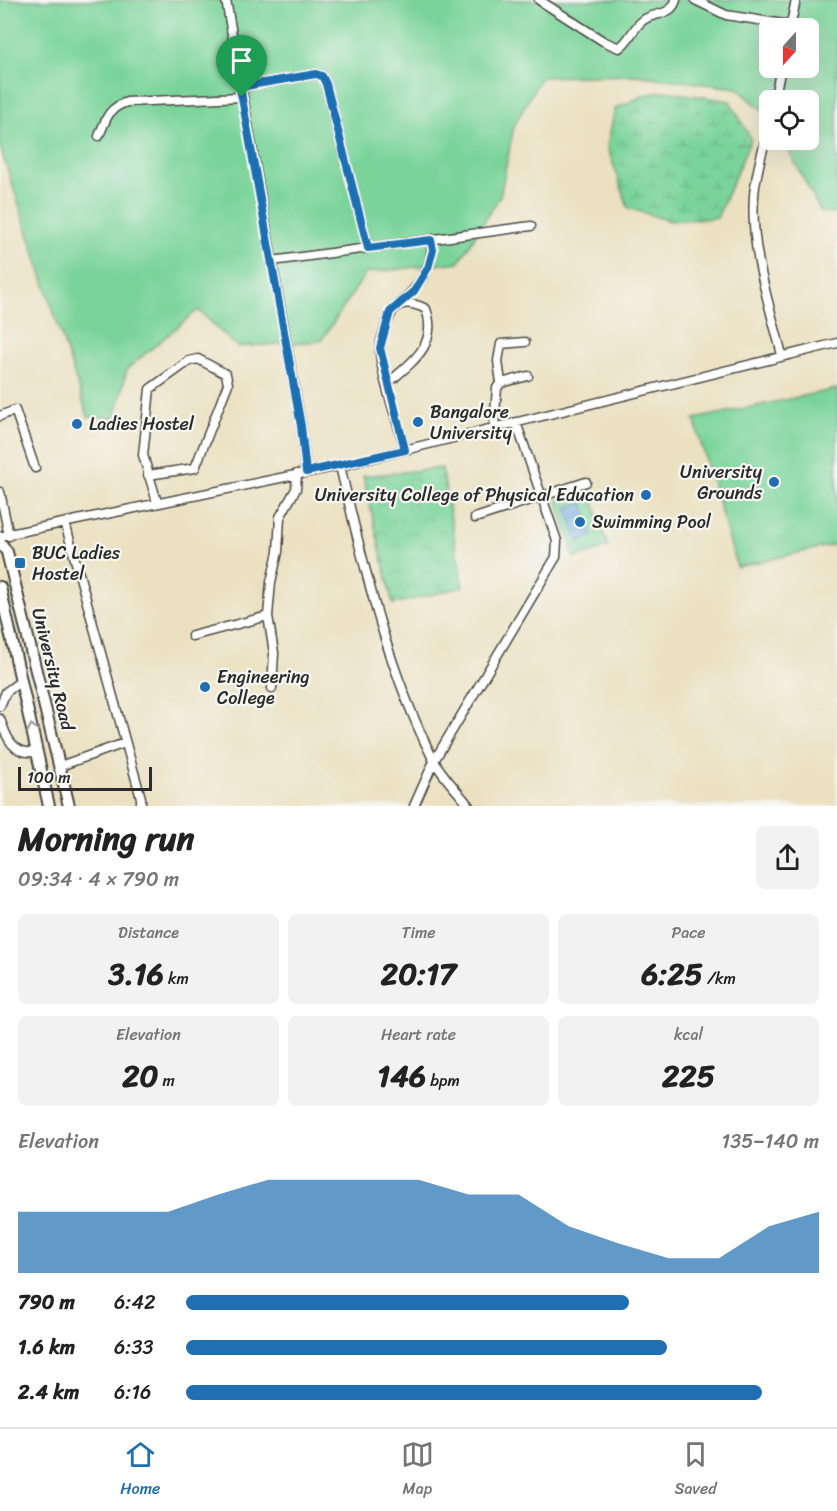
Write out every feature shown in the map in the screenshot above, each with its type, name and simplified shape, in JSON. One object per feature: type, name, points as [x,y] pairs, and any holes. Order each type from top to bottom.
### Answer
[{"type":"main road","name":"University Road","points":[[3,538],[69,806]]},
{"type":"main road","name":"University Road","points":[[0,587],[49,806]]},
{"type":"street","points":[[226,0],[301,426],[301,473],[296,489],[280,518],[268,616],[274,653],[272,688]]},
{"type":"street","points":[[538,0],[619,48],[640,22],[666,13],[674,6],[676,0]]},
{"type":"street","points":[[694,0],[726,15],[759,21]]},
{"type":"street","points":[[792,18],[796,0]]},
{"type":"street","points":[[240,87],[316,74],[322,76],[368,248]]},
{"type":"street","points":[[99,136],[108,112],[115,106],[127,102],[242,97]]},
{"type":"street","points":[[764,150],[754,192],[753,221],[759,260],[782,355]]},
{"type":"street","points":[[272,261],[531,226]]},
{"type":"street","points":[[405,450],[380,348],[390,312],[414,291],[428,268],[433,250],[431,240]]},
{"type":"street","points":[[388,383],[422,353],[428,339],[429,317],[426,309],[419,306],[398,305]]},
{"type":"street","points":[[494,427],[496,399],[501,382],[498,361],[501,344],[525,342]]},
{"type":"street","points":[[0,492],[3,538],[157,502],[340,466],[837,343]]},
{"type":"street","points":[[148,475],[195,468],[228,384],[226,374],[198,359],[189,361],[150,389],[143,455],[148,475],[157,502]]},
{"type":"street","points":[[501,382],[528,376]]},
{"type":"street","points":[[0,416],[15,410],[35,468]]},
{"type":"street","points":[[414,806],[434,760],[556,557],[557,541],[516,422]]},
{"type":"street","points":[[340,466],[378,621],[434,760],[470,806]]},
{"type":"street","points":[[475,518],[586,482]]},
{"type":"street","points":[[65,523],[126,743],[141,806]]},
{"type":"street","points":[[192,636],[268,616]]},
{"type":"street","points":[[0,706],[6,692],[21,681]]},
{"type":"street","points":[[0,718],[16,750],[25,754],[37,752]]},
{"type":"street","points":[[60,766],[126,743]]},
{"type":"green space","points":[[0,0],[837,0],[837,213],[821,212],[788,150],[819,150],[819,90],[759,90],[759,107],[737,88],[634,75],[541,77],[514,126],[500,196],[459,262],[366,273],[321,341],[237,347],[198,310],[127,369],[115,418],[88,417],[0,147]]},
{"type":"green space","points":[[665,91],[730,101],[751,139],[717,218],[670,221],[628,208],[607,146],[615,109],[644,95]]},
{"type":"green space","name":"University Grounds","points":[[837,389],[837,544],[737,567],[694,419]]},
{"type":"green space","points":[[442,468],[463,587],[393,604],[363,476]]},
{"type":"green space","points":[[590,490],[608,547],[575,558],[557,500]]},
{"type":"water","name":"Swimming Pool","points":[[583,503],[593,536],[578,541],[567,508]]},
{"type":"place","name":"Bangalore University","points":[[418,422]]},
{"type":"place","name":"Ladies Hostel","points":[[77,424]]},
{"type":"place","name":"University Grounds","points":[[774,482]]},
{"type":"place","name":"University College of Physical Education","points":[[646,495]]},
{"type":"place","name":"Swimming Pool","points":[[580,522]]},
{"type":"place","name":"BUC Ladies Hostel","points":[[20,563]]},
{"type":"place","name":"Engineering College","points":[[205,687]]},
{"type":"route","points":[[316,74],[322,76],[368,248],[431,240],[433,250],[428,268],[414,291],[390,312],[380,348],[405,450],[306,472],[301,426],[242,97],[240,87],[316,74]]}]
